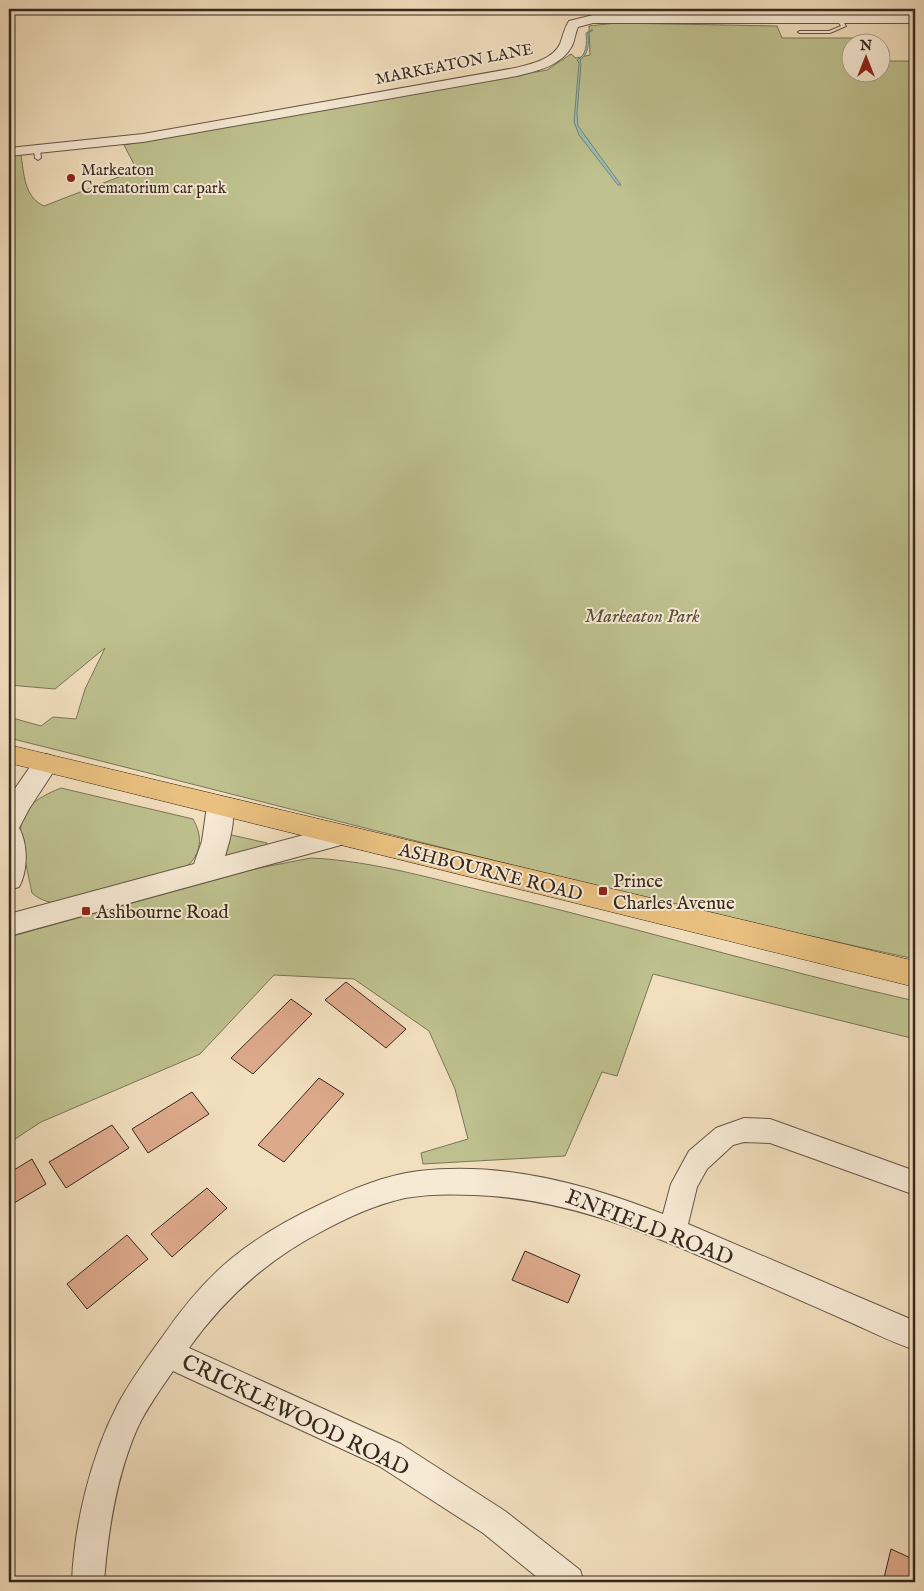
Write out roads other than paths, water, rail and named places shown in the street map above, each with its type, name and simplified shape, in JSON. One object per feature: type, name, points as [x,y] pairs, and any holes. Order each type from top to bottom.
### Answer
[{"type":"highway","name":"ASHBOURNE ROAD","points":[[9,754],[915,974]]},
{"type":"street","name":"MARKEATON LANE","points":[[9,152],[38,154],[144,138],[517,72],[543,64],[556,57],[565,48],[571,26],[583,21],[616,18],[915,19]]},
{"type":"street","points":[[9,822],[17,805],[46,763]]},
{"type":"street","points":[[203,873],[212,858],[218,837],[220,806]]},
{"type":"street","points":[[9,834],[12,855],[9,879]]},
{"type":"street","points":[[9,925],[340,835]]},
{"type":"street","points":[[674,1231],[684,1184],[698,1160],[725,1136],[744,1130],[770,1131],[915,1183]]},
{"type":"street","name":"ENFIELD ROAD","points":[[88,1582],[95,1516],[111,1460],[127,1417],[168,1353],[211,1296],[250,1259],[336,1210],[368,1196],[406,1186],[441,1182],[524,1185],[560,1191],[596,1201],[674,1231],[915,1336]]},
{"type":"street","name":"CRICKLEWOOD ROAD","points":[[168,1353],[390,1455],[494,1522],[568,1582]]},
{"type":"lane","points":[[800,32],[830,32],[844,26],[839,20]]},
{"type":"water","points":[[593,30],[588,33],[587,51],[580,60],[578,126],[621,185],[618,185],[579,135],[574,122],[579,63],[577,60],[585,52],[586,33]]},
{"type":"place","name":"Markeaton Crematorium car park","points":[[71,178]]},
{"type":"place","name":"Prince Charles Avenue","points":[[603,891]]},
{"type":"place","name":"Ashbourne Road","points":[[86,911]]},
{"type":"park label","name":"Markeaton Park","points":[[642,615]]}]
